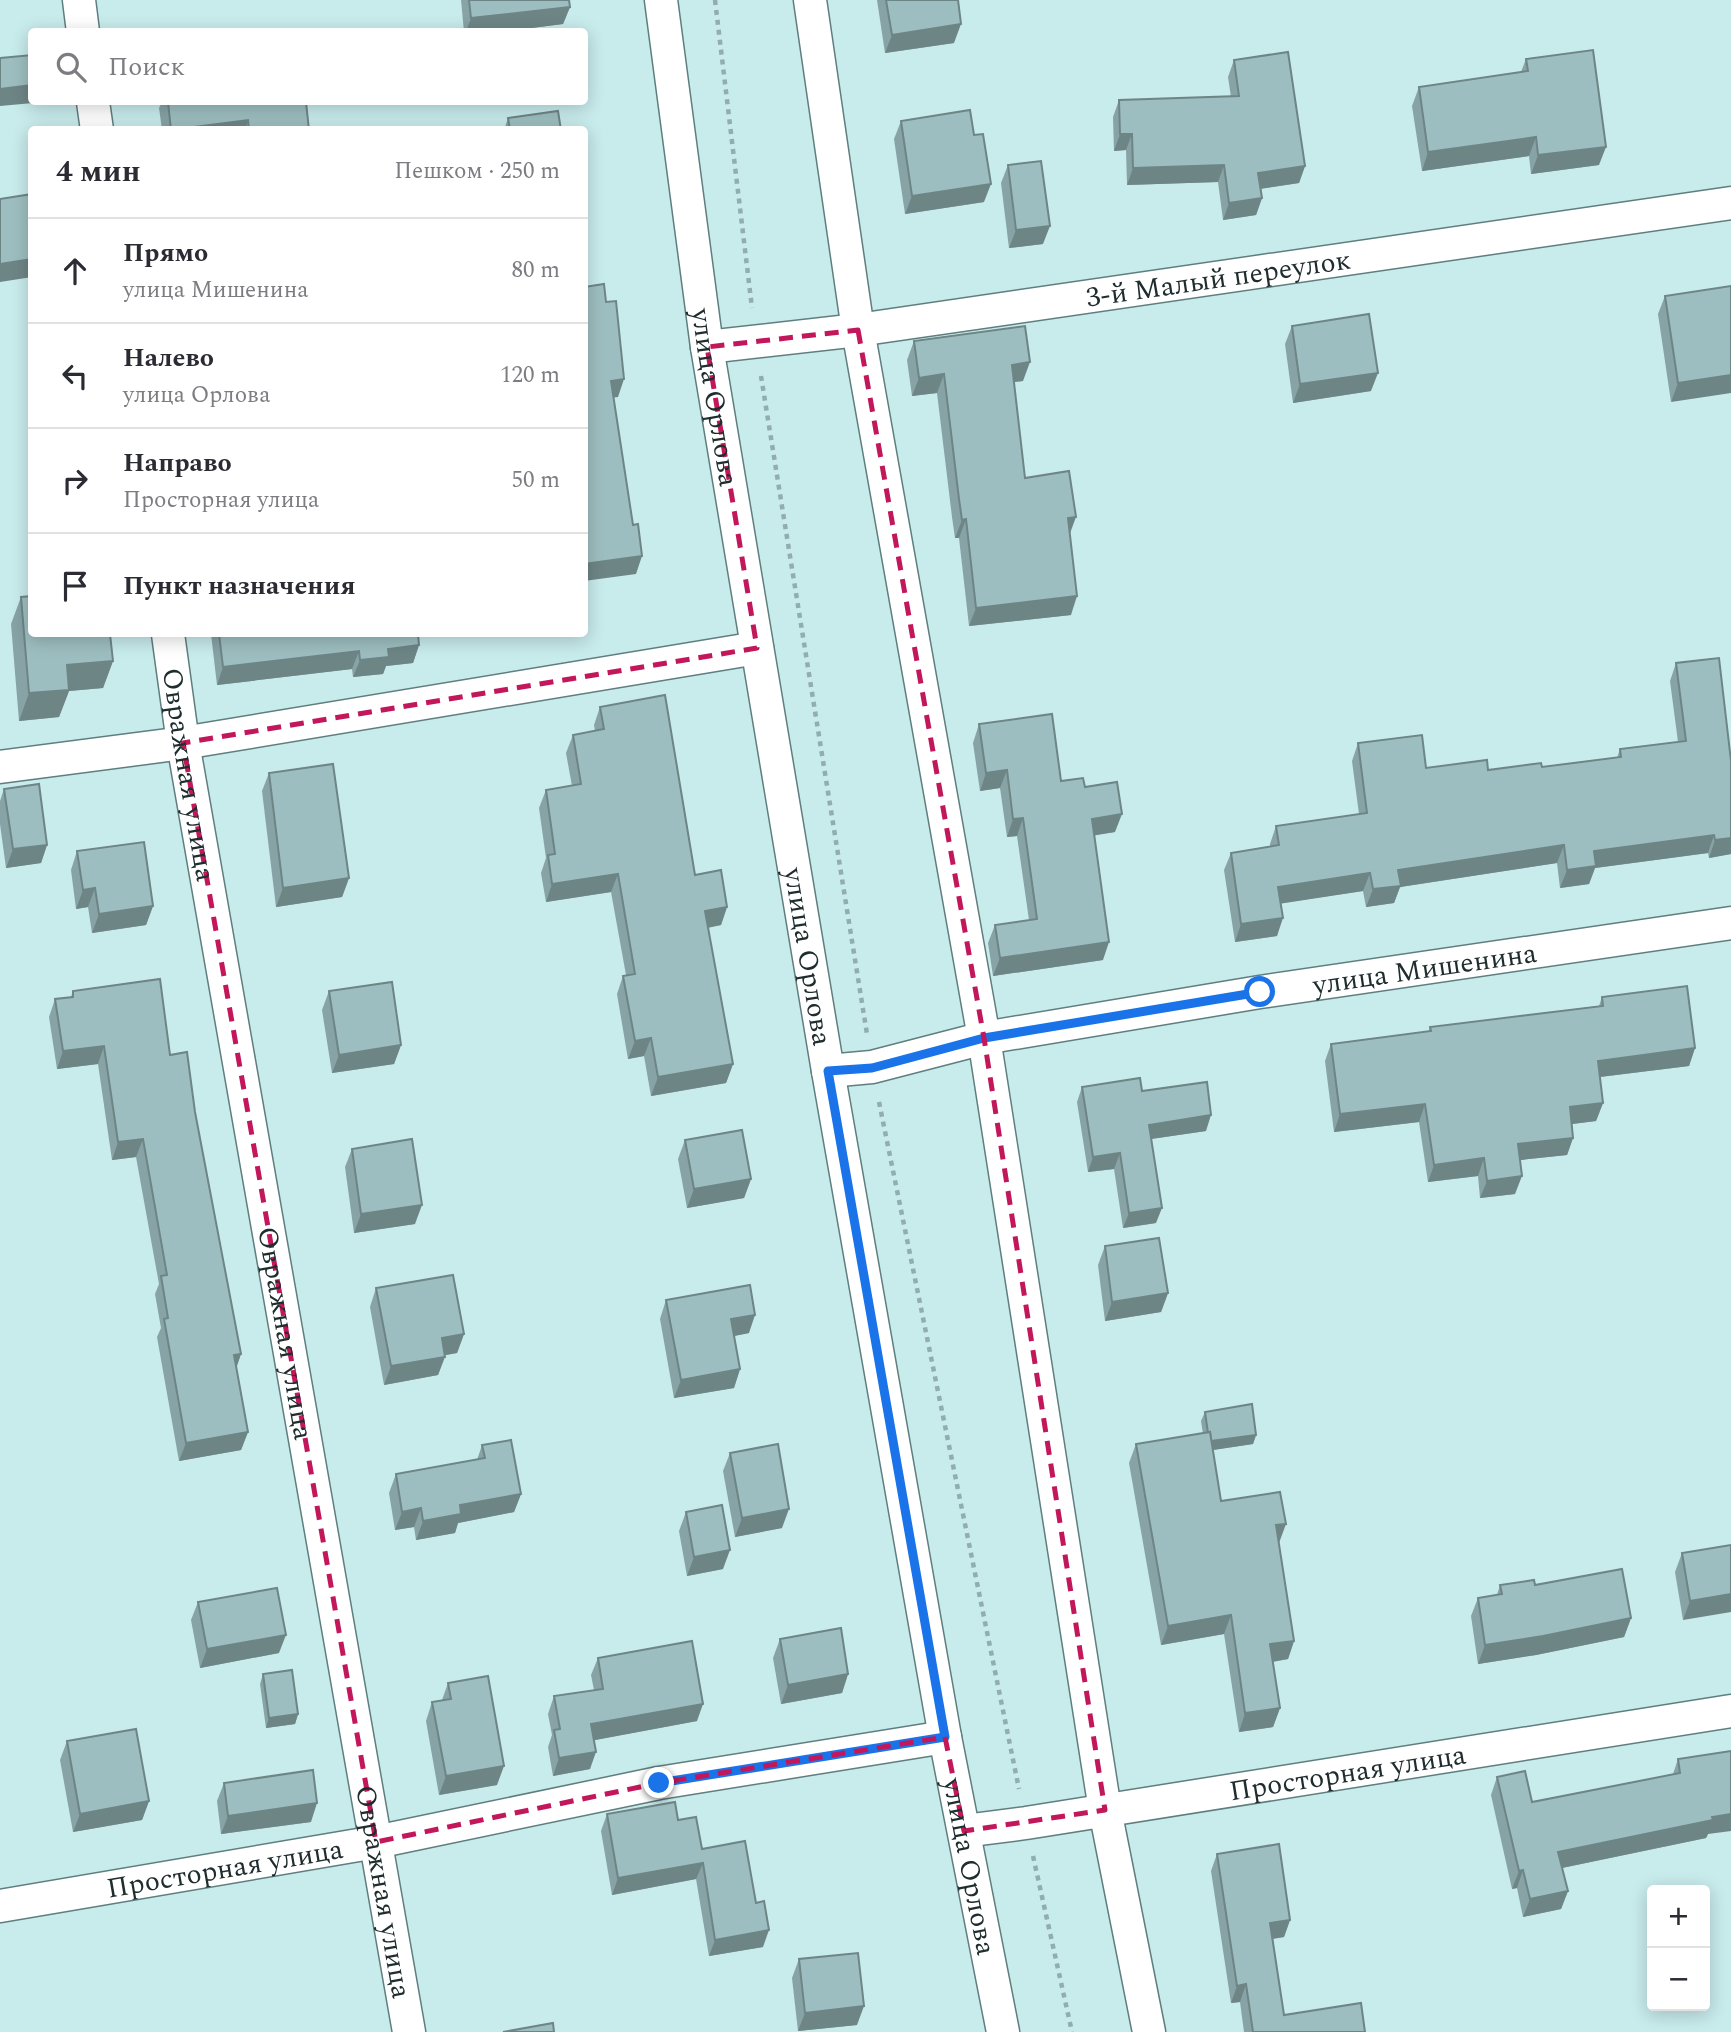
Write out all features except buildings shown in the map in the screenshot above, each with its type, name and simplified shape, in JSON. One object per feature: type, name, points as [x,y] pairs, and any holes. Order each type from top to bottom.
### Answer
[{"type":"street","points":[[79,0],[82,28]]},
{"type":"street","name":"улица Орлова","points":[[661,0],[707,347],[828,1071],[945,1737],[1003,2032]]},
{"type":"street","points":[[810,0],[858,330],[984,1038],[1105,1810],[1149,2032]]},
{"type":"street","points":[[93,105],[96,126]]},
{"type":"street","name":"3-й Малый переулок","points":[[707,347],[858,330],[1731,203]]},
{"type":"street","name":"Овражная улица","points":[[168,637],[183,743],[409,2032]]},
{"type":"street","points":[[0,767],[183,743],[757,648]]},
{"type":"street","name":"улица Мишенина","points":[[828,1071],[872,1068],[984,1038],[1260,992],[1731,923]]},
{"type":"street","name":"Просторная улица","points":[[964,1831],[1731,1711]]},
{"type":"street","name":"Просторная улица","points":[[0,1906],[376,1842],[659,1783],[945,1737]]},
{"type":"path","points":[[715,0],[756,342],[872,1068],[1026,1823],[1072,2032]]},
{"type":"highlighted area","points":[[858,330],[984,1038],[1105,1810],[964,1831],[945,1737],[659,1783],[376,1842],[183,743],[757,648],[707,347]]},
{"type":"route","points":[[659,1783],[945,1737],[828,1071],[872,1068],[984,1038],[1260,992]]}]
